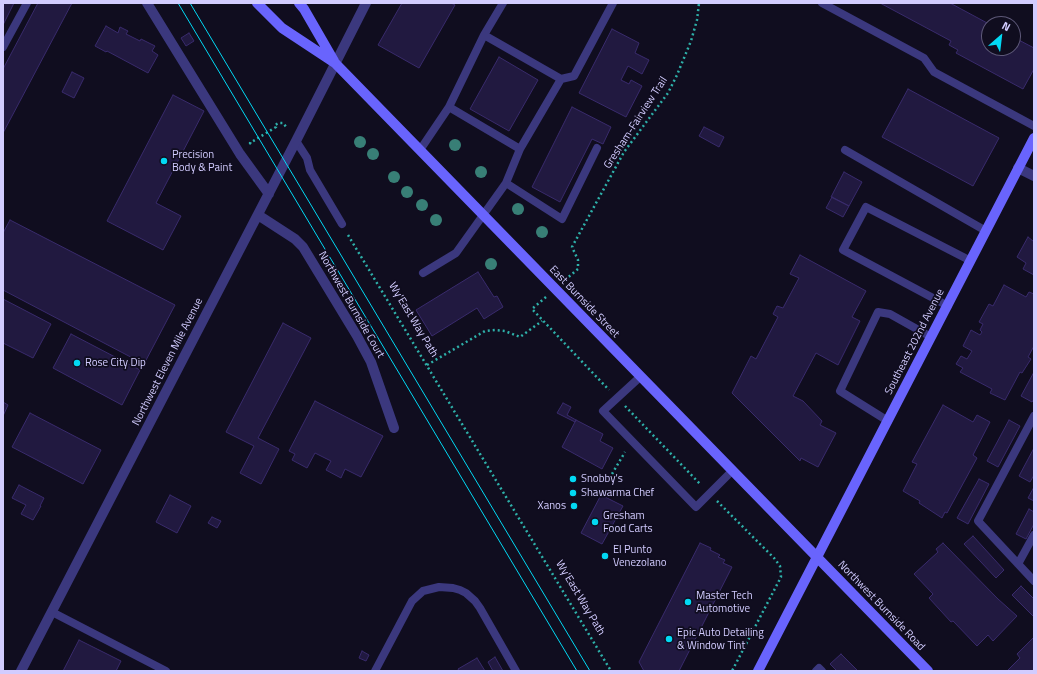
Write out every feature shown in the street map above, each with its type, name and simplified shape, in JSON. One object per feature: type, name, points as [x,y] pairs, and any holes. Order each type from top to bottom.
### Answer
[{"type":"main road","name":"East Burnside Street","points":[[257,3],[282,28],[335,63],[817,558]]},
{"type":"main road","name":"East Burnside Street","points":[[298,3],[304,9],[335,63]]},
{"type":"main road","name":"Southeast 202nd Avenue","points":[[758,671],[1034,138]]},
{"type":"main road","name":"Northwest Burnside Road","points":[[817,558],[928,671]]},
{"type":"street","points":[[147,3],[230,138],[269,194]]},
{"type":"street","name":"Northwest Eleven Mile Avenue","points":[[21,671],[269,194],[366,3]]},
{"type":"street","points":[[1018,168],[1034,176]]},
{"type":"street","name":"Northwest Burnside Court","points":[[258,215],[295,239],[303,247],[371,362],[394,428]]},
{"type":"lane","points":[[3,46],[27,3]]},
{"type":"lane","points":[[420,150],[449,107],[484,35],[503,3]]},
{"type":"lane","points":[[484,35],[561,79],[574,76],[613,3]]},
{"type":"lane","points":[[822,3],[924,58],[934,72],[1034,126]]},
{"type":"lane","points":[[423,274],[456,253],[483,215],[506,182],[520,149],[561,79]]},
{"type":"lane","points":[[449,107],[520,149]]},
{"type":"lane","points":[[296,141],[307,158],[310,170],[342,224]]},
{"type":"lane","points":[[506,182],[562,219],[597,148]]},
{"type":"lane","points":[[844,150],[986,231]]},
{"type":"lane","points":[[948,306],[843,250],[866,207],[970,261]]},
{"type":"lane","points":[[888,421],[840,391],[878,312],[890,314],[931,337]]},
{"type":"lane","points":[[640,377],[603,411],[696,507],[732,471]]},
{"type":"lane","points":[[1034,416],[978,521],[1034,581]]},
{"type":"lane","points":[[1018,564],[1034,535]]},
{"type":"lane","points":[[375,671],[412,601],[423,591],[439,587],[460,590],[475,601],[516,671]]},
{"type":"lane","points":[[52,612],[166,671]]},
{"type":"lane","points":[[816,671],[819,668],[822,671]]},
{"type":"path","name":"Gresham-Fairview Trail","points":[[578,269],[578,260],[572,247],[624,152],[668,93],[691,41],[697,20],[699,3]]},
{"type":"path","points":[[248,149],[252,146],[250,143],[276,127],[275,125],[279,123],[283,123],[296,141]]},
{"type":"path","name":"Wy'East Way Path","points":[[342,224],[611,671]]},
{"type":"path","points":[[427,365],[485,331],[505,331],[520,337],[542,321]]},
{"type":"building","points":[[3,3],[14,3],[3,25]]},
{"type":"building","points":[[38,3],[72,3],[3,133],[3,69]]},
{"type":"building","points":[[402,3],[451,3],[455,5],[419,68],[378,45]]},
{"type":"building","points":[[880,3],[950,3],[981,20],[981,56],[1021,56],[1021,41],[1034,48],[1034,69],[1023,89],[956,53],[958,50],[949,45],[951,41]]},
{"type":"building","points":[[106,26],[118,33],[120,27],[128,31],[126,34],[155,46],[152,51],[158,55],[148,73],[95,46]]},
{"type":"building","points":[[612,29],[639,43],[635,53],[649,60],[642,74],[628,66],[621,80],[629,84],[631,80],[642,86],[626,117],[579,93]]},
{"type":"building","points":[[189,33],[194,41],[186,46],[181,38]]},
{"type":"building","points":[[499,57],[538,80],[509,131],[470,109]]},
{"type":"building","points":[[72,72],[84,78],[74,98],[62,92]]},
{"type":"building","points":[[908,89],[999,138],[973,186],[882,137]]},
{"type":"building","points":[[173,95],[204,111],[156,203],[181,216],[163,250],[107,221]]},
{"type":"building","points":[[572,107],[611,127],[603,144],[592,139],[560,202],[532,187]]},
{"type":"building","points":[[704,127],[724,137],[719,147],[699,136]]},
{"type":"building","points":[[844,172],[862,182],[849,206],[831,197]]},
{"type":"building","points":[[832,197],[849,206],[843,217],[826,208]]},
{"type":"building","points":[[10,220],[175,305],[144,364],[3,290],[3,233]]},
{"type":"building","points":[[1028,237],[1033,241],[1034,240],[1034,275],[1023,269],[1026,263],[1017,257]]},
{"type":"building","points":[[800,255],[866,291],[852,317],[860,321],[838,365],[816,353],[793,396],[803,401],[822,421],[820,425],[836,433],[818,467],[801,458],[800,461],[732,393],[751,356],[756,359],[778,317],[773,314],[777,306],[783,308],[799,278],[790,274]]},
{"type":"building","points":[[478,272],[494,297],[497,296],[503,307],[484,319],[477,308],[432,336],[416,310]]},
{"type":"building","points":[[1004,285],[1026,297],[1029,292],[1034,294],[1034,346],[1028,357],[1031,359],[1022,373],[1020,372],[1005,400],[990,393],[992,389],[960,372],[963,368],[956,364],[961,356],[967,359],[972,351],[963,346],[971,330],[980,335],[982,332],[980,330],[983,324],[979,322],[989,304],[993,306]]},
{"type":"building","points":[[3,299],[51,324],[33,358],[3,343]]},
{"type":"building","points":[[283,323],[311,338],[258,438],[279,449],[261,484],[240,473],[254,446],[226,432]]},
{"type":"building","points":[[71,334],[140,370],[122,405],[53,368]]},
{"type":"building","points":[[1034,372],[1034,399],[1032,402],[1021,396]]},
{"type":"building","points":[[315,401],[383,436],[361,477],[345,469],[341,478],[326,470],[331,461],[315,453],[307,468],[292,460],[295,454],[289,451]]},
{"type":"building","points":[[3,402],[8,405],[3,416]]},
{"type":"building","points":[[563,403],[571,407],[567,415],[576,420],[575,422],[557,413]]},
{"type":"building","points":[[943,405],[973,422],[977,415],[990,422],[973,455],[977,458],[947,513],[945,512],[942,518],[919,503],[920,501],[903,491],[917,464],[912,462]]},
{"type":"building","points":[[30,413],[101,450],[83,484],[12,447]]},
{"type":"building","points":[[576,420],[603,434],[600,441],[613,448],[602,469],[562,447]]},
{"type":"building","points":[[1009,420],[1020,426],[998,467],[987,461]]},
{"type":"building","points":[[1034,448],[1034,475],[1030,482],[1019,476]]},
{"type":"building","points":[[979,479],[989,484],[968,524],[957,518]]},
{"type":"building","points":[[19,485],[44,498],[33,520],[21,514],[26,505],[12,498]]},
{"type":"building","points":[[1034,487],[1034,501],[1028,498]]},
{"type":"building","points":[[170,495],[191,506],[177,533],[156,522]]},
{"type":"building","points":[[601,495],[623,506],[602,544],[581,533]]},
{"type":"building","points":[[1029,509],[1034,512],[1034,524],[1026,539],[1016,534]]},
{"type":"building","points":[[212,517],[221,521],[217,528],[208,523]]},
{"type":"building","points":[[973,536],[1004,570],[996,578],[964,544]]},
{"type":"building","points":[[700,543],[711,548],[710,550],[720,555],[718,557],[725,560],[723,563],[732,567],[679,671],[644,671],[639,662]]},
{"type":"building","points":[[943,543],[998,599],[1017,616],[993,641],[988,635],[977,646],[953,621],[951,622],[929,598],[933,594],[914,574],[938,552],[936,549]]},
{"type":"building","points":[[1021,586],[1034,599],[1034,617],[1012,595]]},
{"type":"building","points":[[1034,637],[1034,671],[1007,671],[1020,658],[1017,654]]},
{"type":"building","points":[[79,640],[121,661],[116,671],[63,671]]},
{"type":"building","points":[[362,651],[369,655],[366,661],[359,658]]},
{"type":"building","points":[[841,654],[858,671],[837,671],[830,664]]},
{"type":"building","points":[[495,657],[503,671],[493,671],[488,662]]},
{"type":"building","points":[[477,658],[485,671],[459,671],[458,669]]},
{"type":"tram line","points":[[178,3],[577,671]]},
{"type":"tram line","points":[[190,3],[590,671]]},
{"type":"place","name":"Precision Body & Paint","points":[[164,161]]},
{"type":"place","name":"Rose City Dip","points":[[77,363]]},
{"type":"place","name":"Snobby's","points":[[573,479]]},
{"type":"place","name":"Shawarma Chef","points":[[573,493]]},
{"type":"place","name":"Xanos","points":[[574,506]]},
{"type":"place","name":"Gresham Food Carts","points":[[595,522]]},
{"type":"place","name":"El Punto Venezolano","points":[[605,556]]},
{"type":"place","name":"Master Tech Automotive","points":[[688,602]]},
{"type":"place","name":"Epic Auto Detailing & Window Tint","points":[[669,639]]}]
